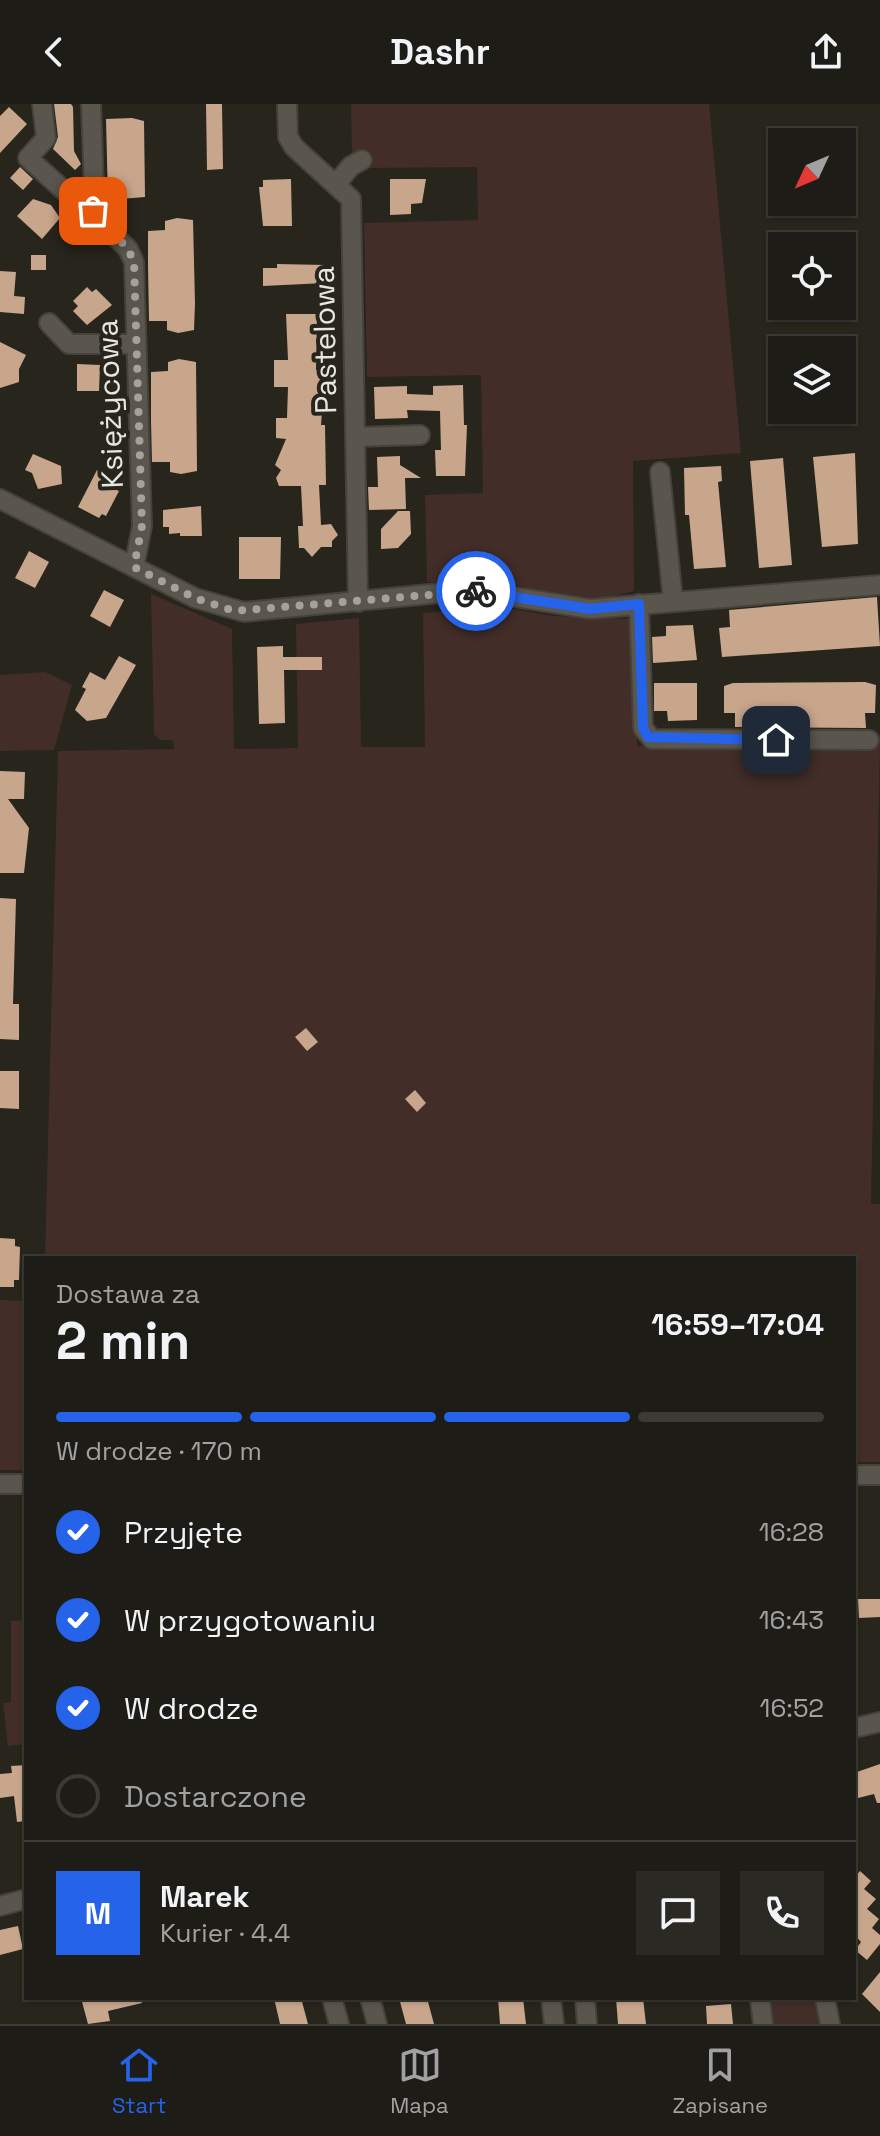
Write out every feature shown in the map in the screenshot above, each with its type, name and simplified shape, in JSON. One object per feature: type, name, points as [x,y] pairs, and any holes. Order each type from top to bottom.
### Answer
[{"type":"street","name":"Księżycowa","points":[[42,104],[46,138],[28,158],[79,204],[93,211],[133,256],[142,526],[134,567]]},
{"type":"street","points":[[91,104],[93,211]]},
{"type":"street","name":"Pastelowa","points":[[287,104],[288,137],[351,199],[358,602]]},
{"type":"street","points":[[337,183],[351,166],[362,160]]},
{"type":"street","points":[[49,323],[69,344],[136,344]]},
{"type":"street","points":[[355,437],[420,435]]},
{"type":"street","points":[[660,472],[673,601]]},
{"type":"street","points":[[0,499],[195,598],[234,611],[471,590],[590,609],[880,585]]},
{"type":"street","points":[[639,604],[643,728],[652,739],[869,740]]},
{"type":"street","points":[[856,1475],[880,1475]]},
{"type":"street","points":[[0,1484],[24,1484]]},
{"type":"street","points":[[856,1728],[880,1722]]},
{"type":"street","points":[[0,1906],[24,1900]]},
{"type":"street","points":[[333,2000],[339,2024]]},
{"type":"street","points":[[371,2000],[377,2024]]},
{"type":"street","points":[[551,2000],[554,2024]]},
{"type":"street","points":[[585,2000],[587,2024]]},
{"type":"street","points":[[760,2000],[763,2024]]},
{"type":"street","points":[[825,2000],[830,2024]]},
{"type":"shaded area","points":[[351,104],[709,104],[741,453],[633,461],[634,591],[602,599],[553,596],[517,585],[427,582],[425,495],[483,493],[481,375],[367,377],[364,223],[478,220],[477,167],[363,168],[363,153],[352,153]]},
{"type":"shaded area","points":[[151,594],[232,629],[234,749],[298,748],[296,624],[359,618],[361,747],[425,747],[423,613],[485,607],[485,604],[553,616],[635,619],[637,746],[880,745],[871,1204],[880,1204],[880,1462],[856,1462],[856,1256],[45,1256],[58,751],[174,749],[173,740],[160,740],[154,734]]},
{"type":"shaded area","points":[[45,672],[72,685],[54,750],[0,751],[0,675]]},
{"type":"shaded area","points":[[0,1300],[24,1301],[24,1470],[0,1470]]},
{"type":"shaded area","points":[[24,1620],[24,1744],[8,1746],[3,1703],[11,1702],[11,1621]]},
{"type":"shaded area","points":[[770,2000],[819,2000],[823,2024],[773,2024]]},
{"type":"building","points":[[54,104],[71,104],[73,107],[74,151],[81,164],[75,170],[53,149],[58,137]]},
{"type":"building","points":[[206,104],[222,104],[223,169],[207,170]]},
{"type":"building","points":[[9,107],[27,124],[0,153],[0,116]]},
{"type":"building","points":[[106,119],[144,121],[145,197],[108,200]]},
{"type":"building","points":[[20,167],[33,179],[23,190],[10,178]]},
{"type":"building","points":[[291,179],[292,226],[263,226],[259,187],[263,187],[263,180]]},
{"type":"building","points":[[390,179],[426,179],[422,203],[411,204],[411,214],[390,215]]},
{"type":"building","points":[[33,199],[51,205],[60,218],[42,239],[17,216]]},
{"type":"building","points":[[177,218],[193,220],[195,303],[194,330],[178,333],[167,330],[167,321],[149,321],[148,266],[148,231],[165,230],[165,221]]},
{"type":"building","points":[[31,255],[46,255],[46,270],[31,270]]},
{"type":"building","points":[[277,264],[325,265],[325,283],[263,286],[263,268],[277,268]]},
{"type":"building","points":[[0,271],[16,272],[14,296],[25,297],[24,314],[0,312]]},
{"type":"building","points":[[87,287],[92,292],[96,289],[112,305],[87,325],[73,311],[78,306],[73,301]]},
{"type":"building","points":[[286,314],[317,314],[316,370],[325,370],[321,425],[325,425],[326,485],[319,485],[321,525],[331,524],[338,535],[332,541],[332,547],[321,547],[312,557],[304,548],[299,548],[298,526],[303,526],[301,486],[279,486],[276,478],[281,470],[275,465],[286,439],[276,438],[276,418],[287,418],[288,387],[274,387],[274,360],[288,360]]},
{"type":"building","points":[[0,342],[26,355],[19,369],[19,382],[0,388]]},
{"type":"building","points":[[179,359],[196,362],[197,471],[181,474],[170,472],[170,462],[152,462],[151,422],[151,372],[168,371],[168,362]]},
{"type":"building","points":[[77,364],[100,365],[99,391],[77,391]]},
{"type":"building","points":[[463,385],[464,425],[467,425],[465,476],[436,476],[435,450],[441,450],[440,411],[407,410],[408,418],[375,419],[374,387],[407,386],[407,394],[433,395],[433,386]]},
{"type":"building","points":[[855,453],[858,544],[822,547],[813,457]]},
{"type":"building","points":[[33,454],[61,466],[62,484],[38,489],[32,473],[25,470]]},
{"type":"building","points":[[400,456],[400,465],[421,478],[405,478],[406,509],[369,510],[368,487],[378,487],[377,457]]},
{"type":"building","points":[[783,458],[792,565],[759,568],[750,461]]},
{"type":"building","points":[[721,466],[722,481],[718,482],[726,567],[694,569],[689,515],[685,515],[684,468]]},
{"type":"building","points":[[97,470],[114,480],[110,487],[119,491],[106,516],[102,514],[99,518],[78,507]]},
{"type":"building","points":[[201,506],[202,536],[169,534],[169,527],[163,527],[163,510]]},
{"type":"building","points":[[398,511],[410,511],[411,534],[398,548],[381,549],[381,529]]},
{"type":"building","points":[[239,537],[281,537],[280,579],[239,579]]},
{"type":"building","points":[[29,551],[49,562],[35,588],[15,578]]},
{"type":"building","points":[[104,590],[124,600],[110,627],[90,616]]},
{"type":"building","points":[[877,597],[880,646],[722,657],[719,628],[730,627],[729,610]]},
{"type":"building","points":[[693,625],[697,660],[653,663],[652,637],[666,636],[666,626]]},
{"type":"building","points":[[283,646],[283,657],[322,657],[322,670],[284,670],[285,723],[259,724],[257,647]]},
{"type":"building","points":[[119,656],[136,665],[106,718],[87,721],[75,710],[86,689],[82,687],[90,672],[105,680]]},
{"type":"building","points":[[865,682],[876,685],[875,713],[865,713],[866,728],[735,727],[735,713],[724,713],[724,686],[733,683]]},
{"type":"building","points":[[654,683],[697,683],[697,720],[668,721],[667,711],[654,711]]},
{"type":"building","points":[[0,771],[25,772],[24,799],[8,799],[29,828],[24,873],[0,873]]},
{"type":"building","points":[[0,898],[16,899],[13,1004],[19,1004],[19,1040],[0,1039]]},
{"type":"building","points":[[306,1028],[318,1042],[307,1051],[295,1037]]},
{"type":"building","points":[[0,1071],[19,1071],[19,1109],[0,1108]]},
{"type":"building","points":[[415,1090],[426,1103],[417,1112],[405,1099]]},
{"type":"building","points":[[0,1238],[15,1239],[15,1246],[20,1247],[19,1280],[14,1280],[14,1287],[0,1287]]},
{"type":"building","points":[[858,1599],[880,1599],[880,1617],[859,1618]]},
{"type":"building","points":[[880,1764],[880,1803],[877,1803],[874,1794],[856,1798],[856,1772]]},
{"type":"building","points":[[24,1765],[24,1821],[17,1822],[14,1796],[0,1798],[0,1774],[12,1773],[11,1766]]},
{"type":"building","points":[[860,1871],[871,1881],[864,1889],[876,1899],[867,1909],[879,1919],[872,1928],[880,1935],[880,1944],[867,1960],[856,1951],[861,1942],[856,1936],[856,1876]]},
{"type":"building","points":[[18,1926],[23,1949],[0,1955],[0,1930]]},
{"type":"building","points":[[880,1972],[880,2012],[862,1994]]},
{"type":"building","points":[[82,2000],[141,2000],[142,2003],[108,2011],[110,2021],[88,2024]]},
{"type":"building","points":[[274,2000],[302,2000],[308,2024],[280,2024]]},
{"type":"building","points":[[400,2000],[428,2000],[434,2024],[406,2024]]},
{"type":"building","points":[[498,2000],[523,2000],[526,2024],[500,2024]]},
{"type":"building","points":[[616,2000],[643,2000],[646,2024],[618,2024]]},
{"type":"building","points":[[731,2004],[733,2024],[707,2024],[706,2006]]},
{"type":"way so far","points":[[93,211],[95,217],[128,249],[134,262],[142,526],[134,567],[195,598],[234,611],[252,612],[476,591]]},
{"type":"route","points":[[476,591],[590,609],[639,604],[643,728],[648,737],[776,740]]}]
